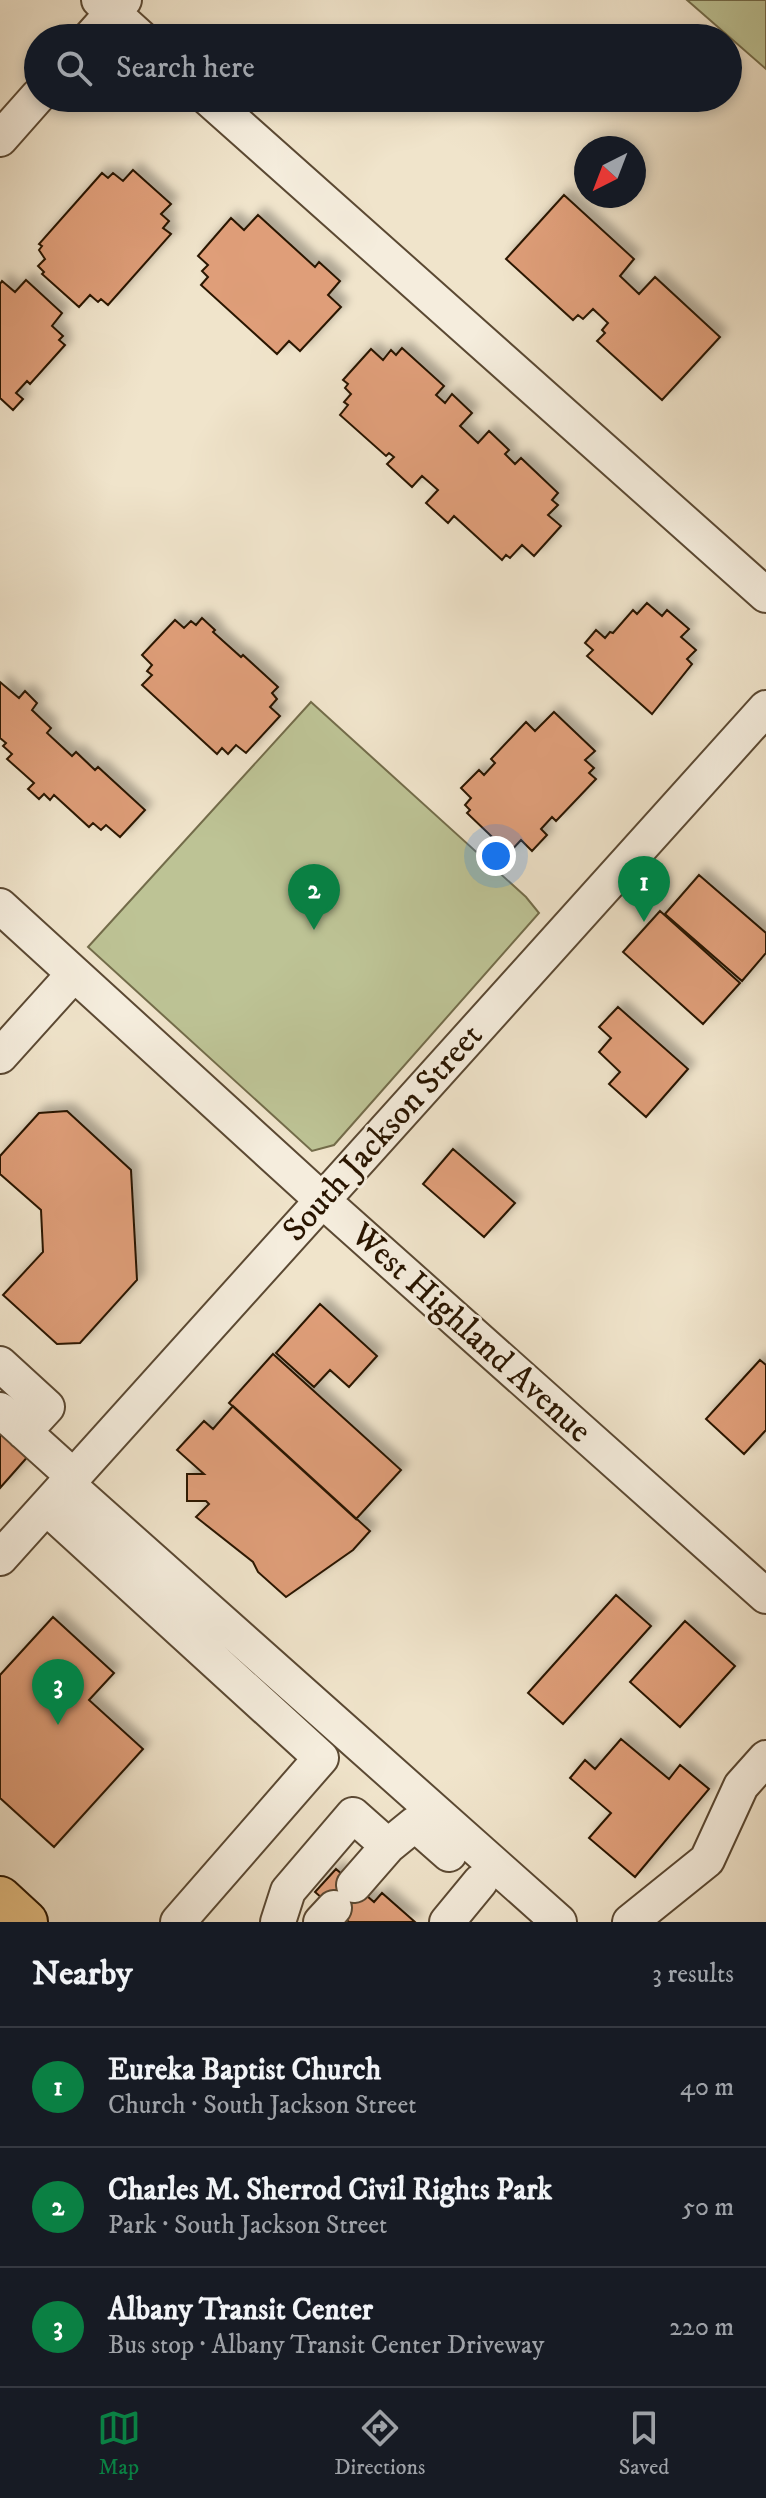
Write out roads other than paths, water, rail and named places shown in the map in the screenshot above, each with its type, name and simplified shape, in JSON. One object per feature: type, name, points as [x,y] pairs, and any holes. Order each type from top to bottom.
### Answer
[{"type":"main road","points":[[0,1898],[26,1922]]},
{"type":"street","points":[[99,24],[112,4],[129,24]]},
{"type":"street","points":[[0,139],[24,112]]},
{"type":"street","points":[[224,112],[766,595]]},
{"type":"street","name":"South Jackson Street","points":[[0,1558],[766,708]]},
{"type":"street","name":"West Highland Avenue","points":[[0,906],[322,1200],[766,1596]]},
{"type":"street","points":[[0,1056],[74,974]]},
{"type":"street","points":[[0,1364],[47,1407],[12,1421],[62,1489],[321,1758],[178,1922]]},
{"type":"street","points":[[62,1489],[559,1922]]},
{"type":"street","points":[[630,1922],[707,1860],[741,1786],[766,1758]]},
{"type":"street","points":[[278,1922],[288,1891],[353,1815],[388,1846]]},
{"type":"street","points":[[336,1905],[388,1846],[415,1824],[524,1922]]},
{"type":"street","points":[[447,1922],[480,1882]]},
{"type":"place","name":"Eureka Baptist Church","points":[[644,922]]},
{"type":"place","name":"Charles M. Sherrod Civil Rights Park","points":[[314,930]]},
{"type":"place","name":"Albany Transit Center","points":[[58,1725]]}]
